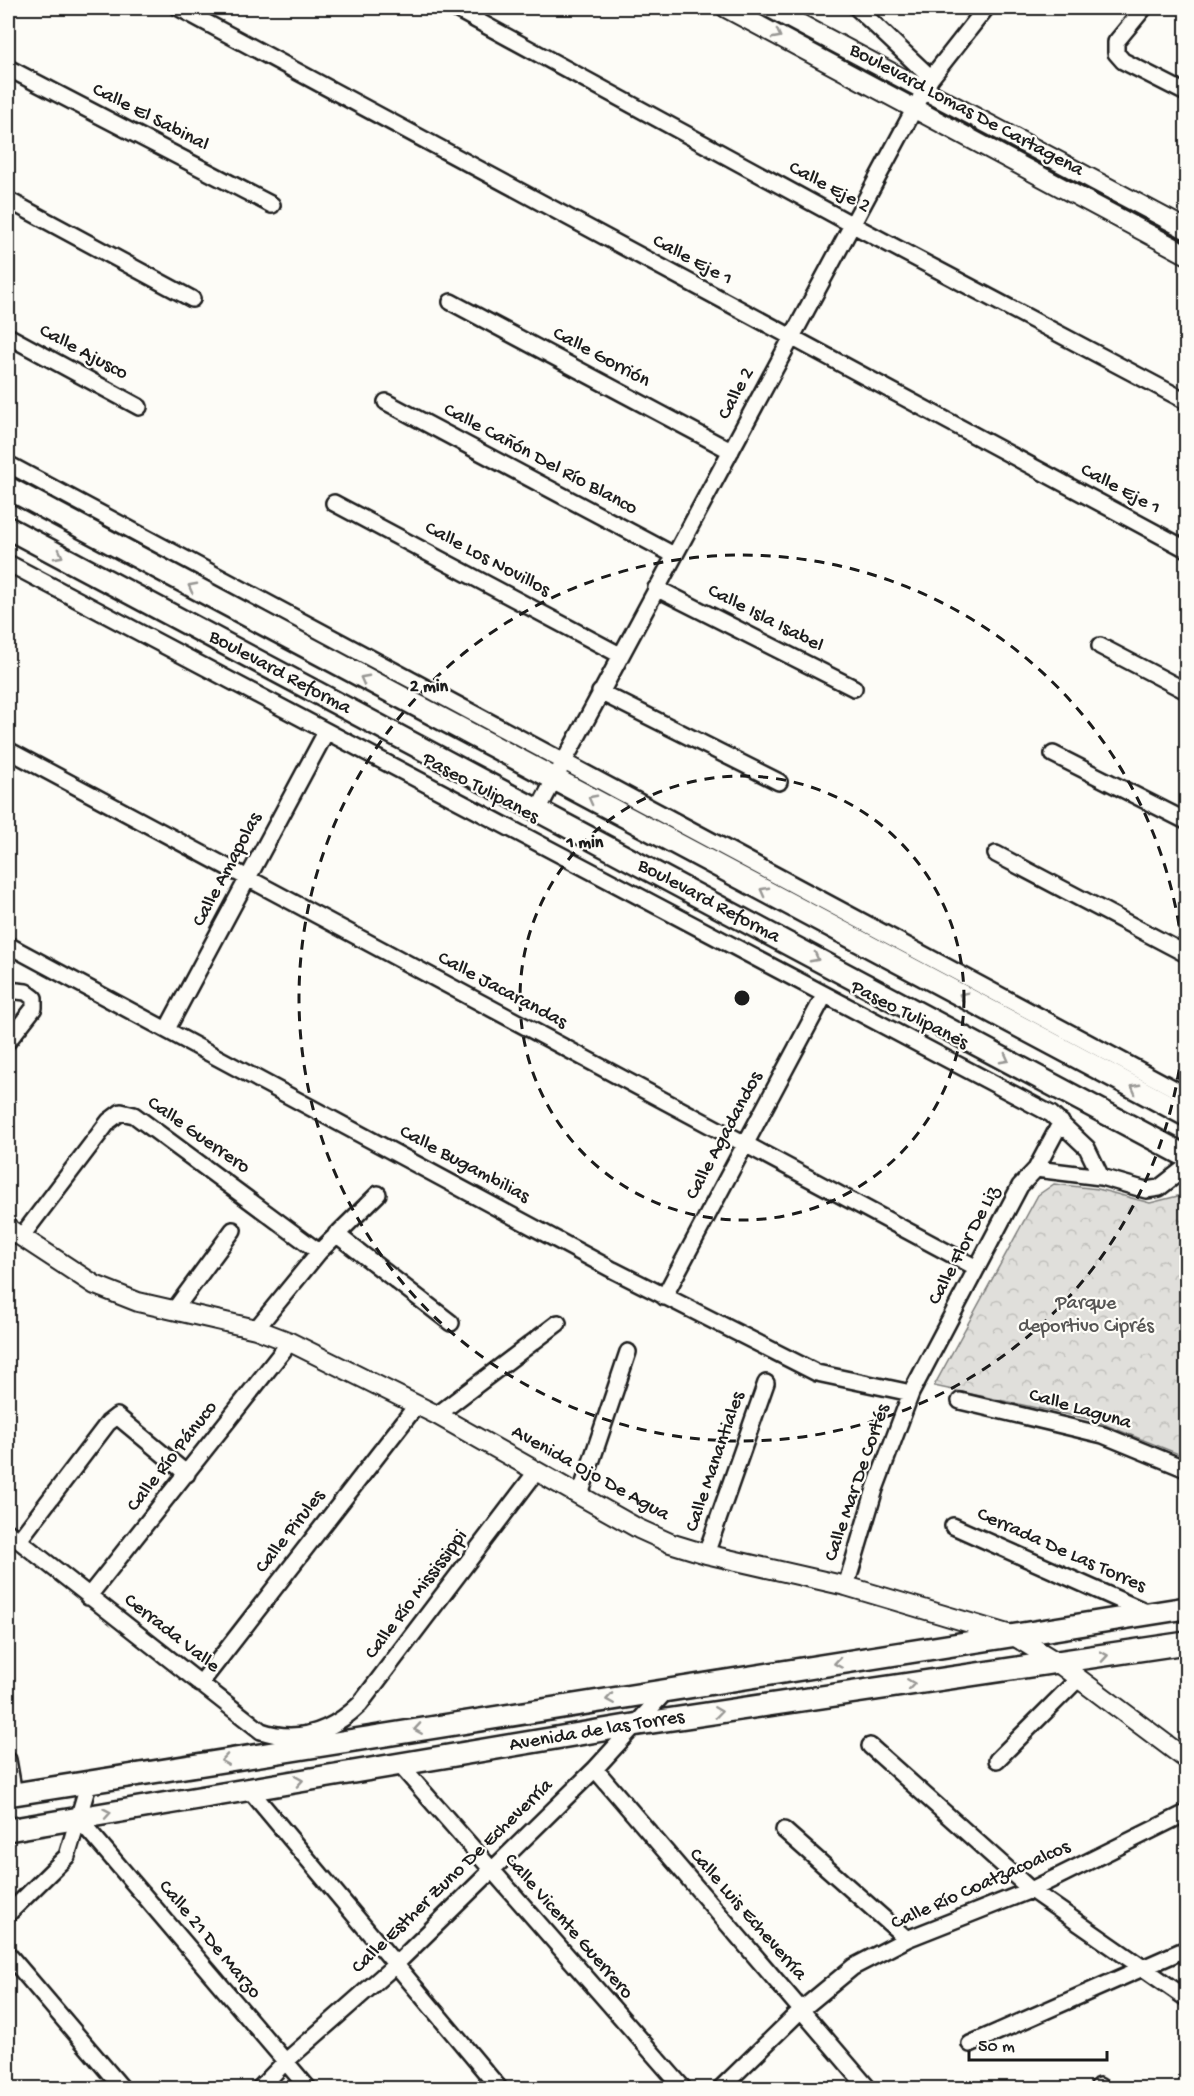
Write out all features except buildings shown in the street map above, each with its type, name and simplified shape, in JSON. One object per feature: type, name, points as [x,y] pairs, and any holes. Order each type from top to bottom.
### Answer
[{"type":"main road","name":"Boulevard Reforma","points":[[8,488],[558,771],[1186,1115]]},
{"type":"main road","name":"Boulevard Reforma","points":[[8,528],[1186,1156]]},
{"type":"main road","name":"Avenida de las Torres","points":[[11,1795],[1186,1608]]},
{"type":"main road","name":"Avenida de las Torres","points":[[8,1830],[639,1724],[1186,1643]]},
{"type":"street","name":"Calle Eje 1","points":[[178,8],[1186,549]]},
{"type":"street","name":"Calle Eje 2","points":[[454,8],[853,225],[1186,400]]},
{"type":"street","name":"Boulevard Lomas De Cartagena","points":[[726,8],[1186,254]]},
{"type":"street","name":"Boulevard Lomas De Cartagena","points":[[770,8],[927,84],[1186,229]]},
{"type":"street","points":[[857,8],[927,84]]},
{"type":"street","name":"Calle 2","points":[[538,810],[927,84],[986,8]]},
{"type":"street","points":[[1144,8],[1116,42],[1116,53],[1123,61],[1186,93]]},
{"type":"street","name":"Calle El Sabinal","points":[[8,68],[272,205]]},
{"type":"street","points":[[8,200],[192,298]]},
{"type":"street","name":"Calle Gorrión","points":[[451,302],[730,451]]},
{"type":"street","name":"Calle Ajusco","points":[[8,336],[139,407]]},
{"type":"street","name":"Calle Cañón Del Río Blanco","points":[[386,402],[674,555]]},
{"type":"street","points":[[8,464],[558,771],[1186,1095]]},
{"type":"street","name":"Calle Los Novillos","points":[[334,503],[620,655]]},
{"type":"street","name":"Paseo Tulipanes","points":[[8,563],[1051,1114],[1087,1148],[1101,1177]]},
{"type":"street","name":"Calle Isla Isabel","points":[[656,588],[854,688]]},
{"type":"street","points":[[1100,646],[1186,691]]},
{"type":"street","points":[[600,692],[779,782]]},
{"type":"street","name":"Calle Amapolas","points":[[167,1029],[326,732]]},
{"type":"street","name":"Calle Jacarandas","points":[[8,750],[977,1268]]},
{"type":"street","points":[[1053,754],[1186,821]]},
{"type":"street","points":[[996,854],[1186,954]]},
{"type":"street","name":"Calle Bugambilias","points":[[8,945],[664,1297],[817,1373],[911,1393]]},
{"type":"street","points":[[8,990],[26,992],[34,998],[34,1008],[8,1041]]},
{"type":"street","name":"Calle Agadandos","points":[[664,1297],[824,996]]},
{"type":"street","name":"Calle Guerrero","points":[[14,1233],[109,1121],[121,1112],[134,1114],[320,1252]]},
{"type":"street","name":"Calle Flor De Liz","points":[[911,1393],[1020,1186],[1036,1169],[1061,1122]]},
{"type":"street","points":[[1036,1169],[1101,1177],[1146,1190],[1159,1188],[1186,1167]]},
{"type":"street","points":[[256,1329],[336,1234],[378,1194]]},
{"type":"street","points":[[175,1309],[233,1230]]},
{"type":"street","name":"Avenida Ojo De Agua","points":[[14,1233],[95,1285],[138,1302],[256,1329],[290,1342],[437,1415],[639,1529],[670,1543],[706,1554],[846,1586],[1014,1636],[1058,1663],[1186,1759]]},
{"type":"street","points":[[336,1234],[451,1323]]},
{"type":"street","points":[[437,1415],[558,1323]]},
{"type":"street","name":"Calle Río Pánuco","points":[[88,1597],[290,1342]]},
{"type":"street","points":[[580,1495],[628,1352]]},
{"type":"street","name":"Calle Manantiales","points":[[706,1554],[766,1383]]},
{"type":"street","name":"Calle Mar De Cortés","points":[[846,1586],[875,1488],[911,1393]]},
{"type":"street","name":"Calle Laguna","points":[[960,1401],[1103,1435],[1186,1469]]},
{"type":"street","name":"Calle Pirules","points":[[200,1684],[416,1406]]},
{"type":"street","points":[[13,1536],[108,1423],[117,1416],[187,1474]]},
{"type":"street","name":"Calle Río Mississippi","points":[[320,1731],[343,1720],[360,1704],[536,1472]]},
{"type":"street","name":"Cerrada De Las Torres","points":[[953,1526],[1151,1614]]},
{"type":"street","name":"Cerrada Valle","points":[[13,1536],[261,1731],[278,1737],[298,1737],[320,1731]]},
{"type":"street","points":[[997,1760],[1078,1679]]},
{"type":"street","name":"Calle Esther Zuno De Echeverría","points":[[260,2088],[285,2062],[394,1966],[595,1769],[639,1724],[668,1689]]},
{"type":"street","points":[[870,1746],[1030,1890],[1186,1998]]},
{"type":"street","points":[[8,1760],[11,1795]]},
{"type":"street","name":"Calle Vicente Guerrero","points":[[399,1764],[683,2088]]},
{"type":"street","name":"Calle Luis Echeverría","points":[[595,1769],[868,2088]]},
{"type":"street","points":[[8,1914],[67,1856],[72,1847],[89,1782]]},
{"type":"street","points":[[249,1789],[394,1966],[499,2088]]},
{"type":"street","name":"Calle Río Coatzacoalcos","points":[[721,2088],[801,2010],[853,1967],[907,1939],[1030,1890],[1186,1813]]},
{"type":"street","name":"Calle 21 De Marzo","points":[[78,1818],[308,2088]]},
{"type":"street","points":[[784,1830],[907,1939]]},
{"type":"street","points":[[970,2044],[1186,1949]]},
{"type":"street","points":[[8,1954],[122,2088]]},
{"type":"green space","name":"Parque deportivo Ciprés","points":[[1054,1184],[1098,1189],[1150,1203],[1186,1194],[1186,1457],[1093,1420],[934,1386],[1038,1195]]}]
